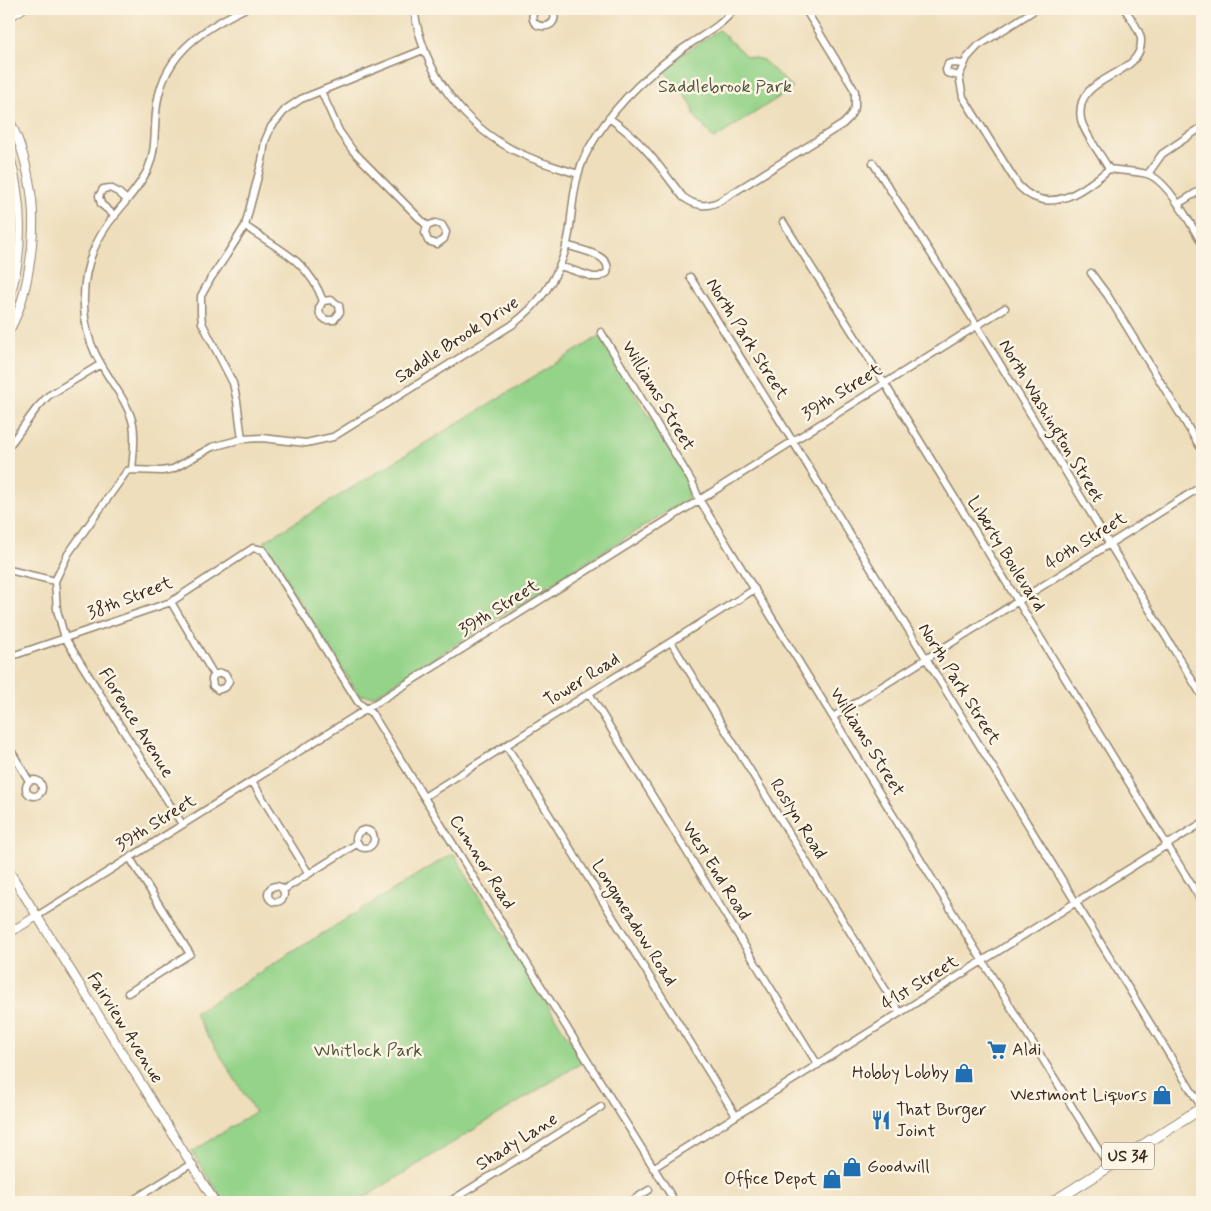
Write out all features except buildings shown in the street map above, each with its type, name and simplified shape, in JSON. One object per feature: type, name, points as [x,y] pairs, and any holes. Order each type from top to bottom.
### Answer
[{"type":"main road","name":"US 34","points":[[1053,1202],[1202,1108]]},
{"type":"street","points":[[9,17],[22,9]]},
{"type":"street","points":[[9,570],[54,581],[72,547],[127,471],[132,470],[134,432],[131,417],[100,364],[85,319],[84,294],[88,264],[100,236],[142,180],[152,159],[158,96],[175,58],[187,44],[202,32],[244,9]]},
{"type":"street","points":[[414,9],[423,50],[447,93],[467,116],[498,141],[524,155],[578,174]]},
{"type":"street","points":[[536,9],[533,13],[533,20],[538,25],[544,27],[550,25],[554,20],[555,15],[552,9]]},
{"type":"street","name":"Saddle Brook Drive","points":[[132,470],[162,472],[173,470],[212,447],[242,439],[262,438],[306,443],[324,440],[342,432],[518,321],[543,296],[557,273],[566,245],[578,174],[588,150],[609,118],[642,82],[680,51],[720,25],[734,9]]},
{"type":"street","points":[[609,118],[626,130],[645,148],[679,192],[688,200],[698,205],[709,205],[720,201],[842,124],[849,118],[855,107],[853,87],[805,9]]},
{"type":"street","points":[[1036,9],[978,46],[969,55],[959,76],[961,90],[968,105],[1018,185],[1026,193],[1039,199],[1052,200],[1065,198],[1094,181],[1109,169],[1148,174],[1164,186],[1178,204],[1202,243]]},
{"type":"street","points":[[1109,169],[1084,127],[1080,111],[1088,91],[1130,64],[1140,50],[1140,34],[1125,9]]},
{"type":"street","points":[[242,439],[238,401],[233,383],[206,333],[201,318],[201,296],[207,283],[245,226],[262,161],[265,141],[271,127],[290,105],[423,50]]},
{"type":"street","points":[[959,76],[947,73],[948,64],[952,63],[963,66]]},
{"type":"street","points":[[321,91],[339,130],[353,151],[428,226]]},
{"type":"street","points":[[9,119],[25,162],[32,200],[32,222],[30,258],[24,293],[9,331]]},
{"type":"street","points":[[1148,174],[1162,154],[1202,128]]},
{"type":"street","points":[[9,153],[20,201],[18,257],[9,298]]},
{"type":"street","name":"North Washington Street","points":[[873,163],[976,326],[1202,696]]},
{"type":"street","points":[[115,216],[101,204],[99,196],[103,189],[110,188],[127,200]]},
{"type":"street","points":[[1178,204],[1202,189]]},
{"type":"street","name":"Liberty Boulevard","points":[[783,222],[885,384],[1202,902]]},
{"type":"street","points":[[245,226],[261,238],[281,248],[300,265],[323,301]]},
{"type":"street","points":[[560,266],[593,277],[606,273],[608,269],[601,257],[566,245]]},
{"type":"street","points":[[1091,273],[1108,296],[1202,450]]},
{"type":"street","name":"North Park Street","points":[[690,277],[1202,1108]]},
{"type":"street","name":"39th Street","points":[[9,933],[1005,308]]},
{"type":"street","name":"Williams Street","points":[[601,332],[692,482],[699,499],[1110,1167]]},
{"type":"street","points":[[9,446],[36,408],[48,396],[100,364]]},
{"type":"street","name":"40th Street","points":[[834,717],[1202,486]]},
{"type":"street","name":"Cumnor Road","points":[[253,548],[263,550],[358,702],[373,715],[675,1202]]},
{"type":"street","name":"38th Street","points":[[9,657],[171,602],[253,548]]},
{"type":"street","name":"Florence Avenue","points":[[54,581],[57,610],[65,638],[182,824]]},
{"type":"street","name":"Tower Road","points":[[424,797],[755,589]]},
{"type":"street","points":[[171,602],[214,674]]},
{"type":"street","name":"Roslyn Road","points":[[671,642],[900,1013]]},
{"type":"street","name":"West End Road","points":[[589,693],[818,1065]]},
{"type":"street","name":"Longmeadow Road","points":[[506,745],[736,1116]]},
{"type":"street","points":[[9,747],[29,781]]},
{"type":"street","points":[[252,780],[309,874]]},
{"type":"street","name":"41st Street","points":[[654,1168],[1202,823]]},
{"type":"street","points":[[283,890],[358,843]]},
{"type":"street","points":[[128,993],[190,954],[130,858]]},
{"type":"street","name":"Fairview Avenue","points":[[9,871],[215,1202]]},
{"type":"street","name":"Shady Lane","points":[[449,1202],[601,1107]]},
{"type":"street","points":[[130,1202],[191,1164]]},
{"type":"street","points":[[630,1202],[649,1190]]},
{"type":"green space","name":"Saddlebrook Park","points":[[719,30],[746,56],[763,60],[793,88],[714,139],[694,115],[691,103],[662,68]]},
{"type":"green space","points":[[600,336],[688,480],[687,499],[374,696],[359,695],[267,549],[265,541]]},
{"type":"green space","name":"Whitlock Park","points":[[453,853],[583,1062],[357,1202],[224,1202],[192,1152],[255,1112],[194,1013]]},
{"type":"place","name":"Aldi","points":[[997,1050]]},
{"type":"place","name":"Hobby Lobby","points":[[964,1073]]},
{"type":"place","name":"Westmont Liquors","points":[[1162,1095]]},
{"type":"place","name":"That Burger Joint","points":[[881,1120]]},
{"type":"place","name":"Goodwill","points":[[852,1167]]},
{"type":"place","name":"Office Depot","points":[[832,1179]]}]
